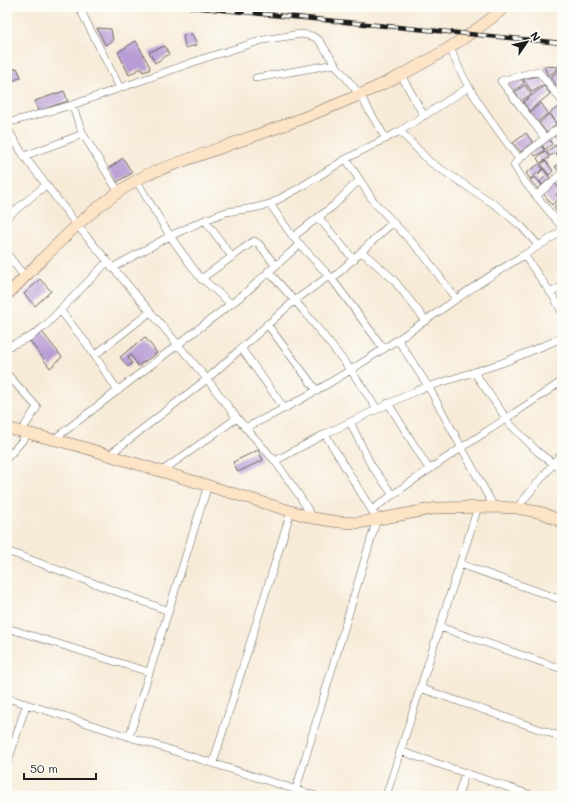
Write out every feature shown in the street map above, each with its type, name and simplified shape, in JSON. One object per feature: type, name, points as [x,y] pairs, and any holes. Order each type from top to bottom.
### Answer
[{"type":"main road","points":[[8,291],[25,277],[77,225],[118,191],[136,180],[148,174],[360,95],[401,75],[450,47],[471,34],[505,7]]},
{"type":"main road","points":[[7,428],[109,455],[313,518],[358,522],[375,515],[437,508],[494,507],[517,508],[543,513],[562,522]]},
{"type":"street","points":[[80,7],[120,88]]},
{"type":"street","points":[[7,123],[72,105],[205,58],[264,40],[301,34],[312,36],[319,40],[335,64],[360,95],[386,139]]},
{"type":"street","points":[[450,47],[479,106],[519,159]]},
{"type":"street","points":[[256,78],[335,64]]},
{"type":"street","points":[[545,138],[501,81],[504,79],[538,72],[562,101]]},
{"type":"street","points":[[401,75],[424,116]]},
{"type":"street","points":[[7,347],[30,337],[44,327],[60,310],[110,265],[205,220],[226,212],[270,204],[346,159],[400,131],[469,88]]},
{"type":"street","points":[[72,105],[83,134],[118,191]]},
{"type":"street","points":[[245,428],[285,409],[317,391],[398,340],[456,299],[562,230],[537,195],[514,168],[514,165],[519,159],[562,125]]},
{"type":"street","points":[[400,131],[435,165],[462,181],[498,206],[522,227],[538,245]]},
{"type":"street","points":[[8,132],[24,156],[77,225],[207,379],[236,418],[274,462],[299,495],[313,518]]},
{"type":"street","points":[[24,156],[83,134]]},
{"type":"street","points":[[346,159],[374,202],[423,254],[456,299]]},
{"type":"street","points":[[537,195],[562,174]]},
{"type":"street","points":[[136,180],[170,236],[201,279],[231,304]]},
{"type":"street","points":[[293,237],[319,218],[359,180]]},
{"type":"street","points":[[7,217],[46,185]]},
{"type":"street","points":[[270,204],[293,237],[330,277],[384,349]]},
{"type":"street","points":[[319,218],[354,260]]},
{"type":"street","points":[[205,220],[232,257]]},
{"type":"street","points":[[109,455],[207,379],[294,301],[354,260],[393,222]]},
{"type":"street","points":[[201,279],[254,241],[259,244],[275,266]]},
{"type":"street","points":[[52,440],[231,304],[300,244]]},
{"type":"street","points":[[362,252],[393,279],[426,321]]},
{"type":"street","points":[[7,254],[25,277]]},
{"type":"street","points":[[524,255],[551,293],[562,312]]},
{"type":"street","points":[[268,271],[303,310],[350,370],[377,409]]},
{"type":"street","points":[[551,293],[562,286]]},
{"type":"street","points":[[60,310],[95,356],[118,391]]},
{"type":"street","points":[[95,356],[150,312]]},
{"type":"street","points":[[267,324],[317,391]]},
{"type":"street","points":[[274,462],[325,434],[388,403],[428,386],[529,353],[541,346],[562,338]]},
{"type":"street","points":[[398,340],[428,386],[494,507]]},
{"type":"street","points":[[241,348],[285,409]]},
{"type":"street","points":[[474,372],[507,420],[538,452],[562,470]]},
{"type":"street","points":[[7,374],[37,407],[24,433],[7,458]]},
{"type":"street","points":[[296,789],[375,515],[393,495],[429,469],[507,420],[562,381]]},
{"type":"street","points":[[388,403],[429,469]]},
{"type":"street","points":[[162,471],[236,418]]},
{"type":"street","points":[[350,422],[372,465],[393,495]]},
{"type":"street","points":[[325,434],[375,515]]},
{"type":"street","points":[[517,508],[562,453]]},
{"type":"street","points":[[129,737],[208,485]]},
{"type":"street","points":[[386,796],[478,507]]},
{"type":"street","points":[[213,764],[290,511]]},
{"type":"street","points":[[7,551],[169,611]]},
{"type":"street","points":[[460,564],[562,600]]},
{"type":"street","points":[[440,627],[562,669]]},
{"type":"street","points":[[7,628],[149,672]]},
{"type":"street","points":[[420,688],[562,737]]},
{"type":"street","points":[[7,698],[316,796]]},
{"type":"street","points":[[7,765],[26,704]]},
{"type":"street","points":[[400,751],[529,795]]},
{"type":"street","points":[[458,796],[465,773]]},
{"type":"building","points":[[97,28],[111,29],[113,41],[105,45]]},
{"type":"building","points":[[192,34],[197,45],[185,48],[183,35]]},
{"type":"building","points":[[136,41],[150,67],[149,70],[143,72],[141,68],[129,75],[118,52]]},
{"type":"building","points":[[165,46],[169,54],[155,63],[149,52]]},
{"type":"building","points":[[544,66],[560,67],[548,76]]},
{"type":"building","points":[[562,67],[562,83],[557,87],[551,77]]},
{"type":"building","points":[[17,68],[21,77],[7,84],[7,73]]},
{"type":"building","points":[[538,76],[545,84],[532,92],[523,79]]},
{"type":"building","points":[[521,79],[524,83],[514,91],[506,82]]},
{"type":"building","points":[[525,85],[531,94],[521,101],[515,92]]},
{"type":"building","points":[[544,86],[550,94],[529,111],[523,102]]},
{"type":"building","points":[[64,91],[68,101],[38,111],[35,101]]},
{"type":"building","points":[[541,103],[548,113],[537,122],[530,112]]},
{"type":"building","points":[[558,107],[562,113],[562,119],[557,123],[550,113]]},
{"type":"building","points":[[549,114],[556,124],[547,133],[539,123]]},
{"type":"building","points":[[562,129],[562,138],[558,141],[554,135]]},
{"type":"building","points":[[526,133],[533,143],[521,152],[513,143]]},
{"type":"building","points":[[549,139],[552,144],[545,150],[542,144]]},
{"type":"building","points":[[541,145],[544,151],[535,156],[532,151]]},
{"type":"building","points":[[555,145],[559,151],[550,156],[547,152]]},
{"type":"building","points":[[545,151],[549,158],[540,163],[537,158]]},
{"type":"building","points":[[560,151],[562,153],[562,162],[556,154]]},
{"type":"building","points":[[123,158],[132,173],[117,182],[108,169]]},
{"type":"building","points":[[546,161],[553,171],[549,175],[541,164]]},
{"type":"building","points":[[562,162],[562,168],[559,171],[555,167]]},
{"type":"building","points":[[539,164],[543,169],[530,179],[526,173]]},
{"type":"building","points":[[543,169],[550,178],[542,185],[540,182],[544,178],[539,173]]},
{"type":"building","points":[[535,177],[542,185],[538,189],[530,180]]},
{"type":"building","points":[[554,182],[561,191],[556,195],[560,198],[552,205],[543,193]]},
{"type":"building","points":[[559,202],[562,206],[562,220],[554,207]]},
{"type":"building","points":[[40,279],[51,291],[35,306],[24,294]]},
{"type":"building","points":[[42,332],[62,357],[50,368],[30,341]]},
{"type":"building","points":[[145,337],[157,353],[138,366],[131,355],[128,358],[132,363],[128,367],[120,357]]},
{"type":"building","points":[[258,450],[263,460],[238,472],[233,462]]},
{"type":"railway","points":[[191,7],[562,43]]}]
